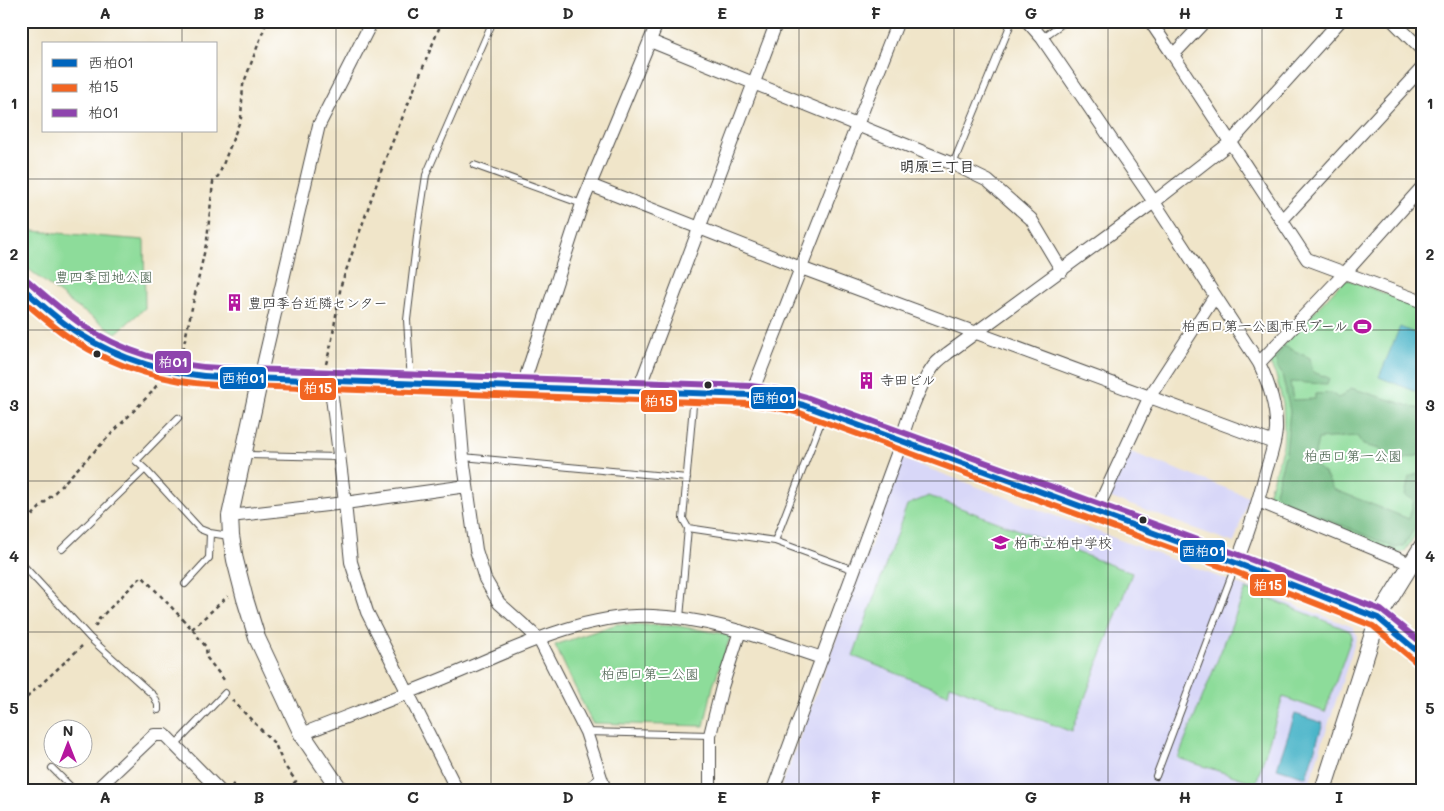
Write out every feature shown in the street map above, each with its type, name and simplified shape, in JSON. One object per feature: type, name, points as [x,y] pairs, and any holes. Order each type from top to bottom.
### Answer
[{"type":"street","points":[[340,790],[302,734],[257,638],[241,585],[230,536],[230,516],[319,125],[372,21]]},
{"type":"street","points":[[527,388],[527,373],[582,204],[658,21]]},
{"type":"street","points":[[638,391],[777,21]]},
{"type":"street","points":[[751,395],[898,21]]},
{"type":"street","points":[[1027,21],[1042,38],[1154,202],[1259,363],[1268,381],[1275,413],[1276,430],[1274,443],[1258,501],[1236,562]]},
{"type":"street","points":[[1150,21],[1307,259],[1423,302]]},
{"type":"street","points":[[1173,55],[1205,21]]},
{"type":"street","points":[[774,790],[901,440],[923,384],[934,365],[1154,202],[1231,142],[1340,21]]},
{"type":"street","points":[[1393,21],[1423,51]]},
{"type":"street","points":[[650,41],[953,164],[988,181],[1031,219],[1062,271]]},
{"type":"street","points":[[1282,220],[1423,67]]},
{"type":"street","points":[[590,185],[801,268],[1274,443]]},
{"type":"street","points":[[1259,363],[1345,273],[1423,186]]},
{"type":"street","points":[[21,287],[66,324],[97,344],[154,366],[181,373],[260,378],[327,374],[411,383],[751,395],[780,399],[825,412],[1236,562],[1378,618],[1422,653]]},
{"type":"street","points":[[1096,512],[1150,396],[1215,296]]},
{"type":"street","points":[[327,374],[346,503],[351,562],[364,604],[457,790]]},
{"type":"street","points":[[457,385],[463,457],[476,550],[485,579],[499,603],[539,639],[586,732],[605,790]]},
{"type":"street","points":[[230,516],[346,503],[467,486]]},
{"type":"street","points":[[1258,501],[1411,564]]},
{"type":"street","points":[[1323,790],[1378,618],[1423,545]]},
{"type":"street","points":[[302,734],[539,639],[594,621],[618,617],[653,616],[680,618],[740,631],[822,658]]},
{"type":"street","points":[[710,790],[710,735],[722,687],[740,631]]},
{"type":"street","points":[[96,790],[154,735],[165,735],[219,790]]},
{"type":"lane","points":[[411,383],[407,320],[426,175],[493,21]]},
{"type":"lane","points":[[953,164],[1012,21]]},
{"type":"lane","points":[[1042,38],[1066,21]]},
{"type":"lane","points":[[474,165],[582,204]]},
{"type":"lane","points":[[680,618],[688,528],[683,519],[694,393]]},
{"type":"lane","points":[[775,541],[825,412]]},
{"type":"lane","points":[[178,418],[136,461],[200,529],[210,533],[230,536]]},
{"type":"lane","points":[[243,455],[340,457]]},
{"type":"lane","points":[[463,457],[687,478]]},
{"type":"lane","points":[[62,549],[145,469]]},
{"type":"lane","points":[[688,528],[775,541],[854,570]]},
{"type":"lane","points":[[185,584],[209,558],[210,533]]},
{"type":"lane","points":[[1156,776],[1236,562]]},
{"type":"lane","points":[[21,563],[90,638],[154,696],[158,710]]},
{"type":"lane","points":[[175,745],[225,693]]},
{"type":"lane","points":[[586,732],[710,735]]},
{"type":"lane","points":[[52,768],[74,790]]},
{"type":"lane","points":[[583,790],[601,776]]},
{"type":"path","points":[[183,358],[184,344],[207,240],[212,182],[218,175],[241,118],[243,85],[268,21]]},
{"type":"path","points":[[327,374],[341,285],[385,160],[442,21]]},
{"type":"path","points":[[21,527],[157,385]]},
{"type":"path","points":[[21,703],[90,638],[99,619],[142,576],[192,629],[206,647],[207,658],[224,681],[225,693],[275,744],[284,765],[296,781],[287,790]]},
{"type":"path","points":[[192,629],[230,595]]},
{"type":"shaded area","points":[[1128,451],[1249,497],[1234,543],[1106,496]]},
{"type":"shaded area","name":"柏市立柏中学校","points":[[903,459],[1353,627],[1357,636],[1307,790],[780,790]]},
{"type":"green space","name":"豊四季団地公園","points":[[21,230],[144,240],[145,308],[116,333],[74,305],[21,263]]},
{"type":"green space","name":"柏西口第一公園","points":[[1349,280],[1423,308],[1423,523],[1405,551],[1398,554],[1271,500],[1268,494],[1283,446],[1284,431],[1283,403],[1276,376],[1270,364],[1272,357],[1343,281]]},
{"type":"green space","points":[[1284,346],[1310,358],[1313,372],[1329,378],[1327,384],[1290,382],[1293,400],[1315,399],[1315,394],[1331,393],[1338,398],[1351,388],[1423,410],[1423,454],[1387,464],[1380,449],[1363,445],[1357,436],[1318,439],[1313,464],[1325,474],[1333,489],[1409,519],[1414,500],[1405,496],[1409,477],[1423,472],[1423,514],[1404,546],[1395,548],[1279,498],[1275,492],[1286,452],[1290,411],[1282,374],[1277,367],[1276,359]]},
{"type":"green space","points":[[929,496],[1132,573],[1072,732],[950,685],[948,694],[853,656],[907,505]]},
{"type":"green space","points":[[1246,589],[1350,631],[1352,636],[1325,712],[1283,697],[1256,783],[1178,758]]},
{"type":"green space","name":"柏西口第二公園","points":[[617,624],[678,626],[731,635],[713,686],[704,726],[592,723],[555,645]]},
{"type":"water","points":[[1400,327],[1423,337],[1422,394],[1379,377]]},
{"type":"water","points":[[1295,714],[1323,723],[1306,777],[1277,768]]},
{"type":"transit line","name":"柏01","points":[[27,280],[67,314],[96,334],[147,356],[202,367],[751,386],[781,390],[806,397],[1239,555],[1381,610],[1423,644]]},
{"type":"transit line","name":"西柏01","points":[[21,287],[63,323],[94,343],[146,364],[201,376],[751,395],[780,399],[803,405],[1236,563],[1378,618],[1423,656]]},
{"type":"transit line","name":"柏15","points":[[21,299],[73,340],[107,359],[143,372],[200,384],[750,404],[800,413],[1233,571],[1373,626],[1417,663]]},
{"type":"place","name":"豊四季台近隣センター","points":[[234,303]]},
{"type":"place","name":"柏西口第一公園市民プール","points":[[1362,326]]},
{"type":"place","name":"寺田ビル","points":[[866,380]]},
{"type":"place","name":"柏市立柏中学校","points":[[1000,543]]},
{"type":"district","name":"明原三丁目","points":[[937,167]]}]
